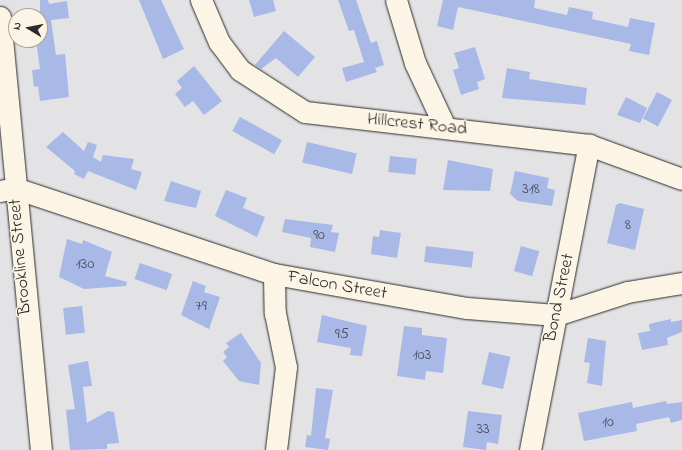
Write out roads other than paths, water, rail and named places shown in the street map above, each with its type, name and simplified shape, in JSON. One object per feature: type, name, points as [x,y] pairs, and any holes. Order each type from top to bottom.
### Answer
[{"type":"street","name":"Hillcrest Road","points":[[201,0],[219,42],[240,70],[305,112],[589,145],[682,179]]},
{"type":"street","points":[[396,0],[415,63],[444,128]]},
{"type":"street","name":"Brookline Street","points":[[0,17],[7,189],[41,450]]},
{"type":"street","name":"Bond Street","points":[[530,450],[589,145]]},
{"type":"street","name":"Falcon Street","points":[[7,189],[274,274],[467,308],[556,315],[627,292],[682,283]]},
{"type":"street","points":[[274,274],[275,313],[286,367],[276,450]]}]
